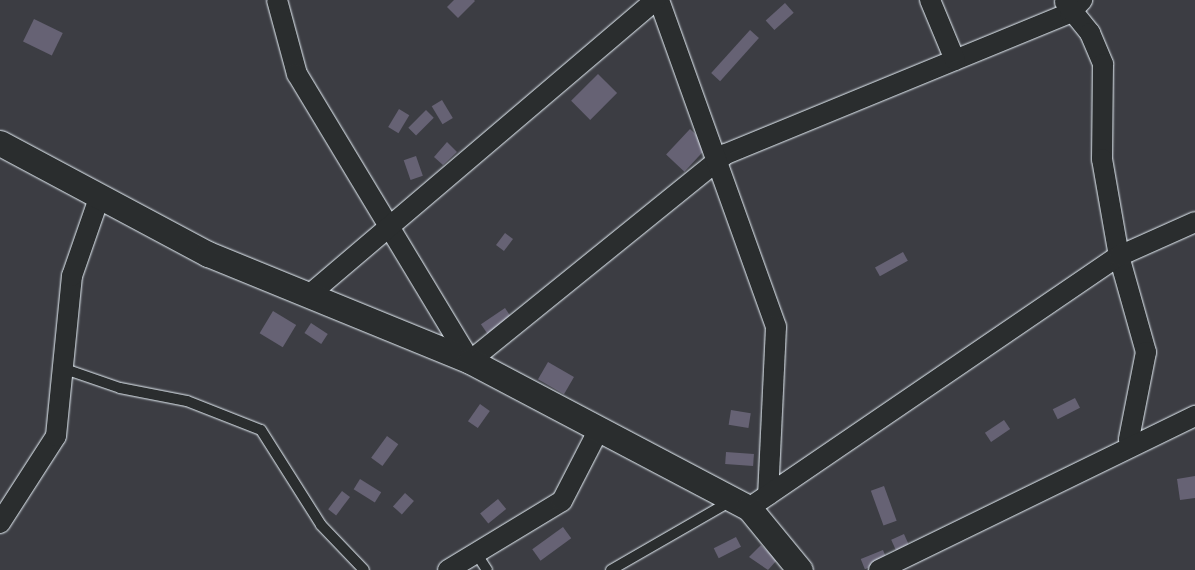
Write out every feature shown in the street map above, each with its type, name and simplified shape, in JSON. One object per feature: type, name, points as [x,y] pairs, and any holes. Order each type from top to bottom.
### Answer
[{"type":"street","points":[[277,0],[297,74],[470,361]]},
{"type":"street","points":[[309,295],[658,0],[776,327],[750,501]]},
{"type":"street","points":[[930,0],[955,60]]},
{"type":"street","points":[[470,361],[717,161],[955,60],[1072,4],[1090,33],[1103,64],[1102,159],[1119,256],[1146,352],[1129,439]]},
{"type":"street","points":[[0,143],[208,254],[470,361],[599,429],[750,501],[800,570]]},
{"type":"street","points":[[0,522],[56,436],[72,276],[100,195]]},
{"type":"street","points":[[750,501],[1119,256],[1195,222]]},
{"type":"street","points":[[879,570],[1195,416]]},
{"type":"street","points":[[448,570],[562,501],[599,429]]},
{"type":"lane","points":[[62,368],[120,388],[187,401],[261,430],[320,525],[364,570]]},
{"type":"lane","points":[[611,570],[750,501]]},
{"type":"lane","points":[[476,553],[487,570]]},
{"type":"building","points":[[454,0],[475,1],[458,18],[447,7]]},
{"type":"building","points":[[785,3],[794,13],[774,30],[766,20]]},
{"type":"building","points":[[34,19],[63,33],[52,55],[23,41]]},
{"type":"building","points":[[750,30],[759,38],[720,81],[711,73]]},
{"type":"building","points":[[598,74],[617,93],[590,120],[571,101]]},
{"type":"building","points":[[442,100],[453,118],[443,124],[432,106]]},
{"type":"building","points":[[399,109],[409,115],[398,133],[388,127]]},
{"type":"building","points":[[426,110],[434,118],[416,135],[408,128]]},
{"type":"building","points":[[690,129],[708,146],[684,172],[666,155]]},
{"type":"building","points":[[447,142],[457,152],[443,165],[434,157]]},
{"type":"building","points":[[416,156],[423,176],[411,180],[404,160]]},
{"type":"building","points":[[505,233],[513,239],[504,251],[496,245]]},
{"type":"building","points":[[903,252],[908,261],[880,276],[875,268]]},
{"type":"building","points":[[505,308],[513,320],[489,336],[481,324]]},
{"type":"building","points":[[273,311],[296,325],[283,347],[260,333]]},
{"type":"building","points":[[311,323],[328,334],[321,344],[304,333]]},
{"type":"building","points":[[548,362],[574,377],[564,394],[538,379]]},
{"type":"building","points":[[1075,398],[1080,408],[1058,419],[1053,409]]},
{"type":"building","points":[[480,404],[490,411],[478,428],[468,421]]},
{"type":"building","points":[[731,410],[751,413],[748,428],[729,425]]},
{"type":"building","points":[[1004,420],[1010,429],[991,442],[985,433]]},
{"type":"building","points":[[387,436],[398,444],[382,466],[371,458]]},
{"type":"building","points":[[726,452],[754,454],[753,466],[725,464]]},
{"type":"building","points":[[1195,476],[1195,498],[1180,500],[1177,479]]},
{"type":"building","points":[[360,479],[381,492],[375,502],[354,489]]},
{"type":"building","points":[[884,486],[897,521],[883,526],[871,491]]},
{"type":"building","points":[[342,491],[350,497],[336,515],[328,509]]},
{"type":"building","points":[[405,493],[414,501],[402,514],[393,506]]},
{"type":"building","points":[[498,499],[506,509],[488,524],[480,513]]},
{"type":"building","points":[[563,527],[571,538],[540,561],[532,549]]},
{"type":"building","points":[[904,534],[909,545],[896,551],[891,540]]},
{"type":"building","points":[[736,537],[741,547],[719,558],[714,548]]},
{"type":"building","points":[[761,545],[777,560],[768,570],[749,557]]},
{"type":"building","points":[[883,550],[887,560],[865,569],[861,559]]}]
